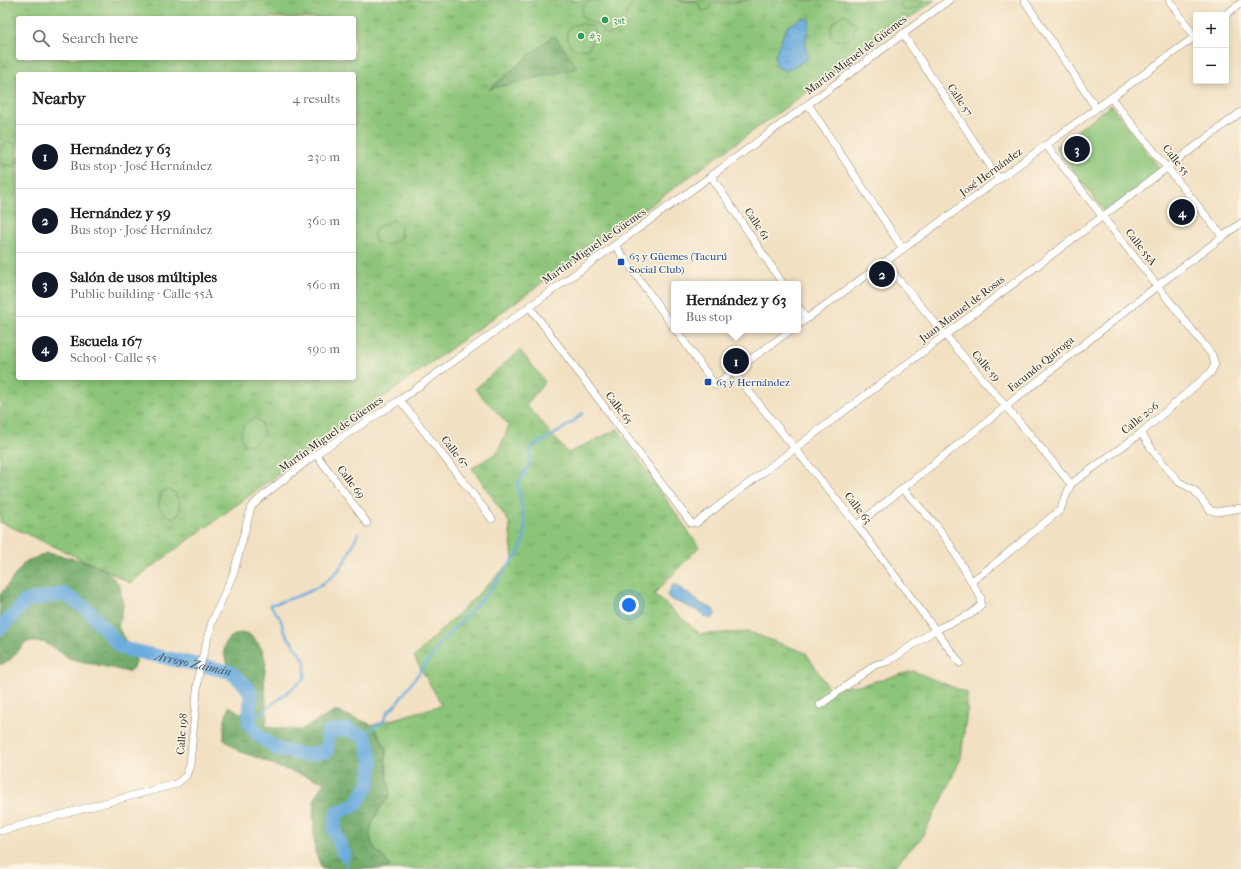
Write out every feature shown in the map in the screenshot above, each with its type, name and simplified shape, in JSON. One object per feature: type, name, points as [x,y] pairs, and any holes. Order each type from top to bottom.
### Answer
[{"type":"street","name":"Martín Miguel de Güemes","points":[[251,507],[316,454],[400,400],[712,176],[949,0]]},
{"type":"street","points":[[1024,0],[1096,108]]},
{"type":"street","points":[[1169,0],[1193,33]]},
{"type":"street","points":[[1229,12],[1241,3]]},
{"type":"street","name":"Calle 57","points":[[903,34],[999,179]]},
{"type":"street","name":"José Hernández","points":[[801,323],[1193,37]]},
{"type":"street","name":"Calle 55","points":[[1111,98],[1223,237]]},
{"type":"street","points":[[808,104],[903,249]]},
{"type":"street","name":"Juan Manuel de Rosas","points":[[694,523],[1241,112]]},
{"type":"street","name":"Calle 55A","points":[[1046,145],[1212,355],[1216,364]]},
{"type":"street","name":"Calle 61","points":[[712,176],[781,281]]},
{"type":"street","name":"Facundo Quiroga","points":[[857,525],[1157,286],[1241,223]]},
{"type":"street","points":[[615,245],[671,323]]},
{"type":"street","name":"Calle 59","points":[[884,262],[944,336],[1007,406],[1071,484]]},
{"type":"street","name":"Calle 65","points":[[529,306],[694,523]]},
{"type":"street","points":[[801,311],[806,319]]},
{"type":"street","points":[[678,333],[715,385],[787,333]]},
{"type":"street","name":"Calle 206","points":[[1071,484],[1141,433],[1211,372],[1216,364]]},
{"type":"street","name":"Calle 63","points":[[733,372],[857,525],[960,663]]},
{"type":"street","name":"Calle 67","points":[[400,400],[492,518]]},
{"type":"street","points":[[1141,433],[1156,455],[1179,482],[1194,490],[1210,510],[1217,512],[1241,508]]},
{"type":"street","name":"Calle 69","points":[[316,454],[367,523]]},
{"type":"street","points":[[972,581],[1060,510],[1071,484]]},
{"type":"street","points":[[820,705],[875,665],[889,660],[935,630],[971,614],[981,606],[981,598],[949,543],[903,489]]},
{"type":"street","name":"Calle 198","points":[[0,831],[176,784],[186,776],[190,764],[199,670],[202,655],[212,622],[234,572],[251,507]]},
{"type":"green space","points":[[7,0],[935,0],[392,391],[130,583],[104,569],[0,522],[0,3]]},
{"type":"green space","name":"3st","points":[[591,0],[635,0],[618,30],[610,35],[605,33],[599,26],[582,17],[582,8]]},
{"type":"green space","points":[[676,0],[751,0],[731,3],[716,2],[712,4],[709,10],[702,11],[698,2]]},
{"type":"green space","points":[[899,0],[923,1],[917,8],[912,10],[903,10]]},
{"type":"green space","points":[[844,14],[856,25],[853,34],[849,39],[842,41],[833,39],[831,35],[832,24]]},
{"type":"green space","name":"#3","points":[[581,24],[592,26],[596,33],[588,49],[578,50],[572,47],[568,41],[567,31],[574,25]]},
{"type":"green space","points":[[554,35],[578,68],[489,89]]},
{"type":"green space","points":[[1111,105],[1161,170],[1105,212],[1055,147]]},
{"type":"green space","points":[[7,142],[16,144],[16,162],[12,166],[3,165],[0,162],[0,149]]},
{"type":"green space","points":[[394,220],[401,226],[400,238],[394,242],[388,243],[376,242],[373,235],[378,227]]},
{"type":"green space","points":[[520,350],[545,382],[526,405],[568,453],[618,429],[699,547],[654,594],[700,634],[749,632],[806,653],[829,689],[865,684],[913,671],[967,693],[967,710],[961,758],[941,802],[921,838],[892,869],[390,869],[386,860],[375,849],[371,842],[371,827],[377,813],[390,794],[386,766],[386,748],[373,725],[442,705],[414,657],[513,560],[509,522],[472,468],[498,452],[509,425],[475,389]]},
{"type":"green space","points":[[255,418],[261,422],[264,435],[251,446],[244,444],[241,431],[247,422]]},
{"type":"green space","points":[[168,490],[175,492],[180,506],[180,513],[173,518],[164,513],[158,505],[162,492]]},
{"type":"green space","points":[[47,553],[85,561],[104,569],[120,585],[123,607],[118,627],[137,662],[129,672],[71,659],[44,642],[26,642],[10,660],[0,665],[0,595],[25,562]]},
{"type":"green space","points":[[240,633],[250,635],[259,644],[263,652],[266,664],[264,679],[267,716],[266,727],[300,730],[336,711],[373,725],[386,748],[386,766],[390,795],[374,820],[370,835],[371,842],[375,849],[386,860],[390,869],[322,869],[315,852],[313,815],[315,797],[324,782],[278,767],[238,751],[224,739],[224,723],[229,706],[242,714],[247,701],[245,688],[227,662],[224,650],[227,641],[231,637]]},
{"type":"water","points":[[802,18],[810,19],[805,45],[808,59],[786,71],[776,66],[775,56],[787,27]]},
{"type":"water","points":[[675,584],[700,603],[713,609],[716,613],[712,619],[704,617],[701,612],[670,599],[667,595],[672,586]]},
{"type":"waterway","points":[[360,735],[383,722],[387,713],[397,703],[444,639],[484,597],[520,551],[524,538],[525,525],[518,488],[519,482],[528,467],[531,447],[558,432],[583,413]]},
{"type":"waterway","points":[[249,723],[305,678],[305,661],[284,631],[280,618],[270,605],[302,595],[322,585],[345,561],[358,533]]},
{"type":"waterway","name":"Arroyo Zaimán","points":[[0,629],[26,601],[64,594],[88,610],[121,648],[231,672],[245,685],[251,694],[249,723],[259,736],[279,750],[305,755],[327,751],[328,732],[347,729],[366,738],[372,763],[368,785],[356,805],[336,813],[334,830],[344,854]]},
{"type":"waterway","name":"Arroyo Zaimán","points":[[344,854],[347,869]]},
{"type":"place","name":"3st","points":[[605,20]]},
{"type":"place","name":"#3","points":[[581,36]]},
{"type":"place","name":"Salón de usos múltiples","points":[[1077,149]]},
{"type":"place","name":"Escuela 167","points":[[1182,212]]},
{"type":"place","name":"63 y Güemes (Tacurú Social Club)","points":[[621,262]]},
{"type":"place","name":"Hernández y 59","points":[[882,274]]},
{"type":"place","name":"Hernández y 63","points":[[736,361]]},
{"type":"place","name":"63 y Hernández","points":[[708,382]]}]
